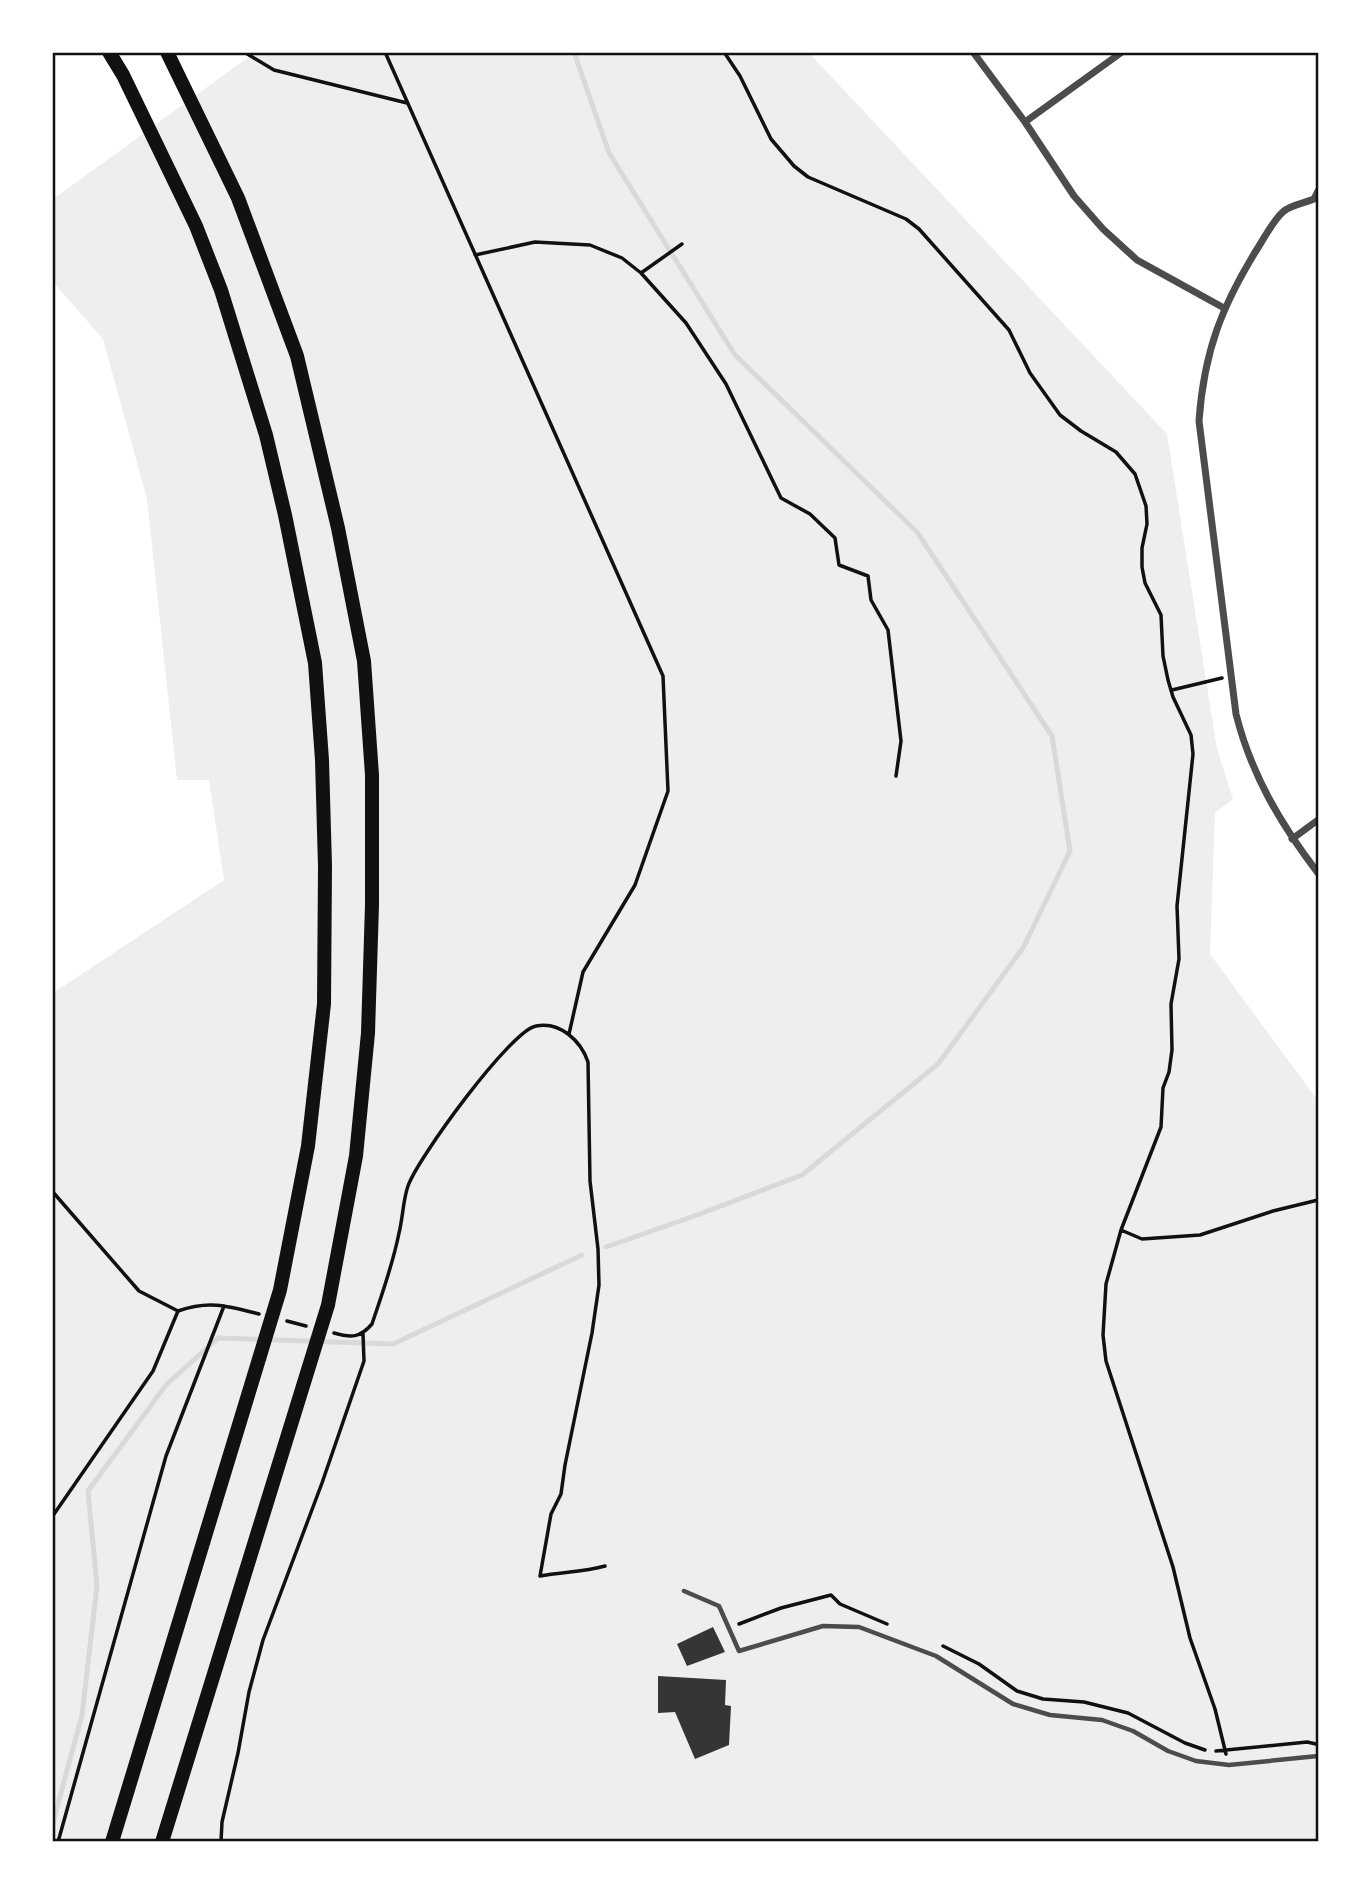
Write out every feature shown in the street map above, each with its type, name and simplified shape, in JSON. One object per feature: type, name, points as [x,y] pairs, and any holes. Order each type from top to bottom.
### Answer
[{"type":"highway","points":[[109,52],[123,75],[196,226],[221,290],[266,435],[316,663],[325,866],[324,1004],[308,1146],[280,1290],[111,1842]]},
{"type":"highway","points":[[162,1842],[328,1305],[356,1156],[368,1033],[372,905],[372,775],[364,661],[338,528],[297,356],[237,198],[167,52]]},
{"type":"street","points":[[973,52],[1025,122],[1074,196],[1103,229],[1137,260],[1224,309]]},
{"type":"street","points":[[1025,122],[1122,52]]},
{"type":"street","points":[[1318,191],[1316,202],[1284,211],[1237,281],[1210,349],[1202,384],[1199,421],[1236,714],[1244,748],[1262,788],[1292,839],[1318,873]]},
{"type":"street","points":[[1292,839],[1318,820]]},
{"type":"lane","points":[[684,1591],[719,1606],[739,1651],[823,1626],[859,1627],[936,1656],[1013,1704],[1050,1715],[1102,1720],[1133,1731],[1168,1751],[1196,1761],[1229,1765],[1318,1756]]},
{"type":"path","points":[[244,52],[274,70],[407,103]]},
{"type":"path","points":[[384,52],[663,676],[668,791],[635,885],[583,972],[569,1034]]},
{"type":"path","points":[[724,52],[740,76],[771,139],[794,166],[808,177],[906,219],[919,229],[1009,330],[1030,373],[1060,415],[1116,452],[1127,463],[1141,488],[1146,506],[1142,567],[1145,583],[1161,615],[1164,656],[1171,690],[1188,724],[1193,754],[1177,906],[1179,959],[1171,1004],[1172,1050],[1169,1072],[1163,1088],[1161,1127],[1121,1230],[1106,1284],[1103,1335],[1106,1361],[1173,1567],[1190,1638],[1215,1709],[1229,1765]]},
{"type":"path","points":[[475,255],[535,242],[590,245],[622,258],[641,273],[686,323],[726,384],[781,498],[810,514],[835,538],[839,565],[868,576],[871,600],[888,629],[901,741],[895,776]]},
{"type":"path","points":[[641,273],[682,244]]},
{"type":"path","points":[[1171,690],[1231,676]]},
{"type":"path","points":[[324,1331],[349,1337],[363,1334],[372,1324],[400,1233],[407,1187],[417,1166],[479,1079],[516,1037],[535,1026],[554,1028],[569,1034],[584,1048],[589,1062],[590,1181],[599,1284],[561,1494],[551,1514],[540,1576],[605,1566]]},
{"type":"path","points":[[52,1191],[139,1292],[178,1311],[198,1304],[224,1305],[262,1315]]},
{"type":"path","points":[[1121,1230],[1142,1239],[1200,1235],[1273,1211],[1318,1200]]},
{"type":"path","points":[[58,1842],[166,1456],[224,1305]]},
{"type":"path","points":[[52,1517],[153,1371],[178,1311]]},
{"type":"path","points":[[287,1321],[312,1328]]},
{"type":"path","points":[[221,1842],[222,1822],[256,1666],[364,1361],[363,1334]]},
{"type":"path","points":[[730,1628],[781,1608],[831,1595],[840,1605],[891,1626]]},
{"type":"path","points":[[938,1644],[979,1664],[1017,1691],[1043,1699],[1084,1702],[1128,1713],[1185,1743],[1205,1750],[1225,1751],[1307,1742],[1318,1744]]},
{"type":"shaded area","points":[[254,53],[809,53],[1167,434],[1217,749],[1233,799],[1215,813],[1210,954],[1318,1101],[1318,1841],[53,1841],[53,993],[224,880],[209,780],[177,780],[147,499],[103,339],[53,282],[52,200]]},
{"type":"building","points":[[713,1627],[725,1652],[687,1666],[677,1644]]},
{"type":"building","points":[[658,1676],[726,1680],[725,1705],[731,1706],[729,1745],[695,1759],[675,1712],[658,1713]]},
{"type":"waterway","points":[[574,52],[609,153],[735,355],[917,532],[1052,736],[1070,851],[1023,948],[938,1064],[802,1175],[606,1247]]},
{"type":"waterway","points":[[52,1826],[82,1715],[97,1586],[88,1491],[166,1385],[218,1338],[393,1344],[582,1255]]}]
